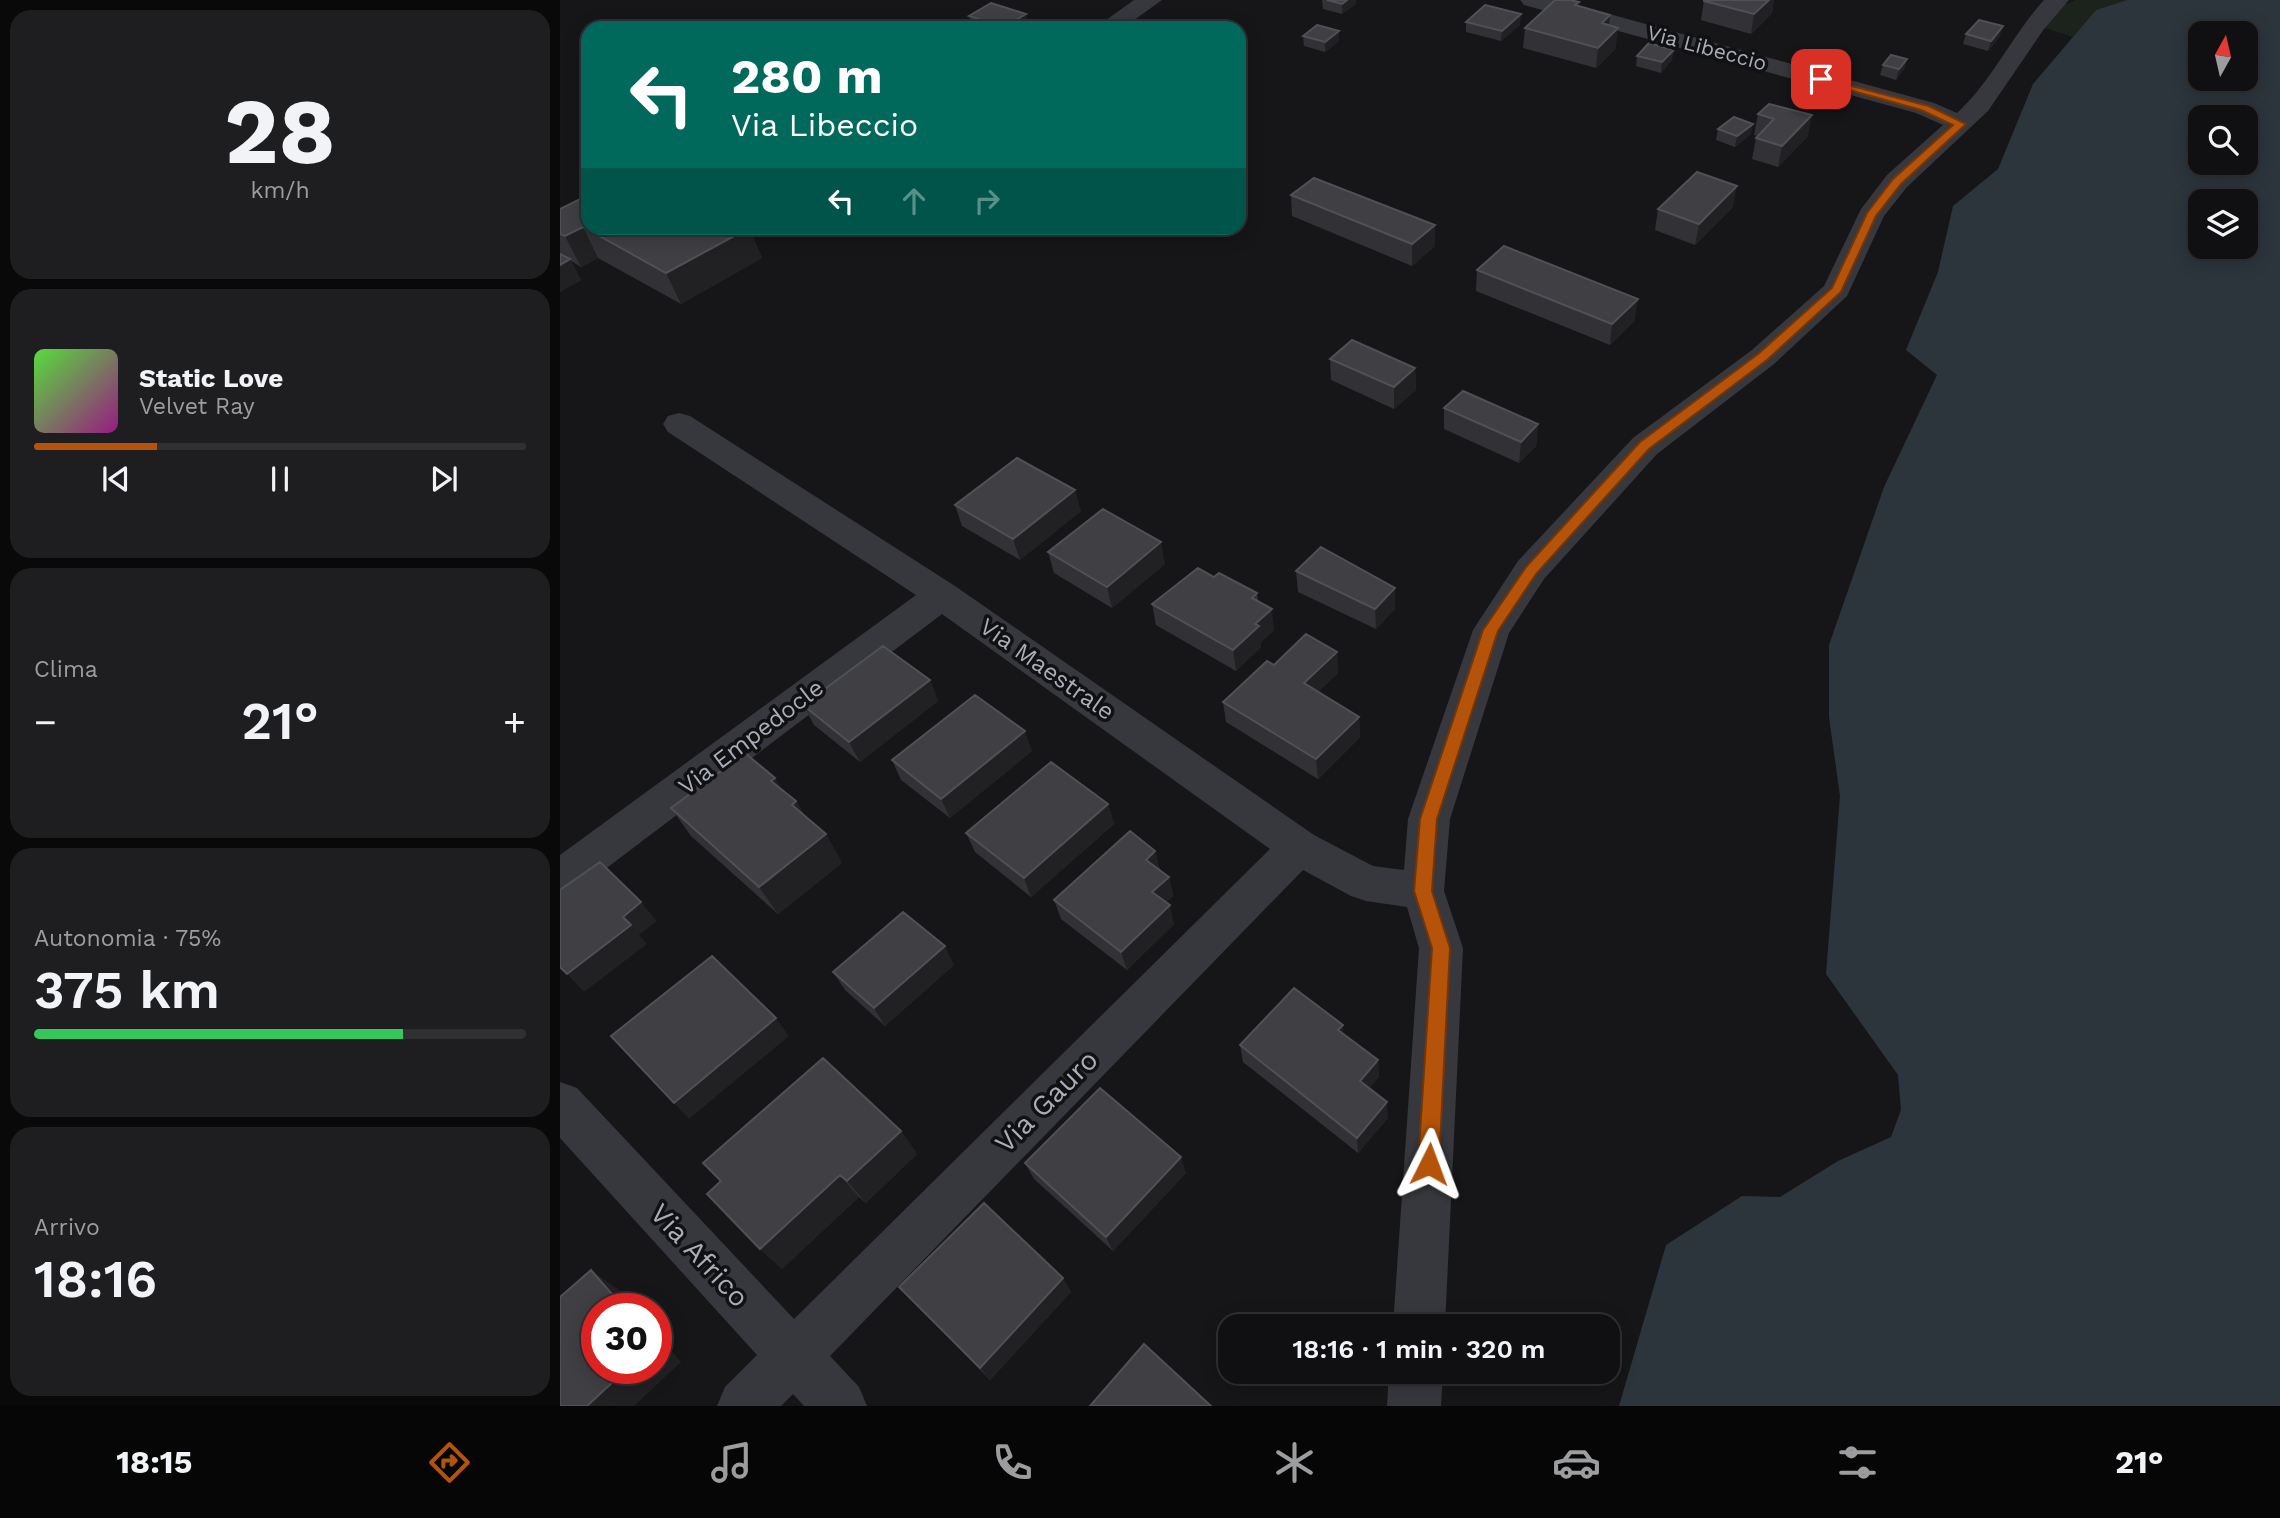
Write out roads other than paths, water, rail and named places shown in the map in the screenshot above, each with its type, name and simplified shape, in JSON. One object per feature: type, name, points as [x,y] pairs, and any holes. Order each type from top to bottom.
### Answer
[{"type":"street","points":[[1118,21],[1150,0]]},
{"type":"street","name":"Via Libeccio","points":[[1532,0],[1925,108],[1961,124]]},
{"type":"street","points":[[1420,1314],[1441,948],[1423,891],[1429,819],[1491,630],[1531,570],[1644,446],[1763,357],[1837,290],[1871,215],[1897,181],[1979,106],[2035,24],[2057,0]]},
{"type":"street","name":"Via Maestrale","points":[[679,424],[942,594],[1299,847],[1366,883],[1423,891]]},
{"type":"street","name":"Via Empedocle","points":[[560,879],[942,594]]},
{"type":"street","name":"Via Gauro","points":[[744,1406],[1299,847]]},
{"type":"street","name":"Via Africo","points":[[560,1104],[840,1406]]},
{"type":"street","points":[[1414,1406],[1415,1384]]}]
